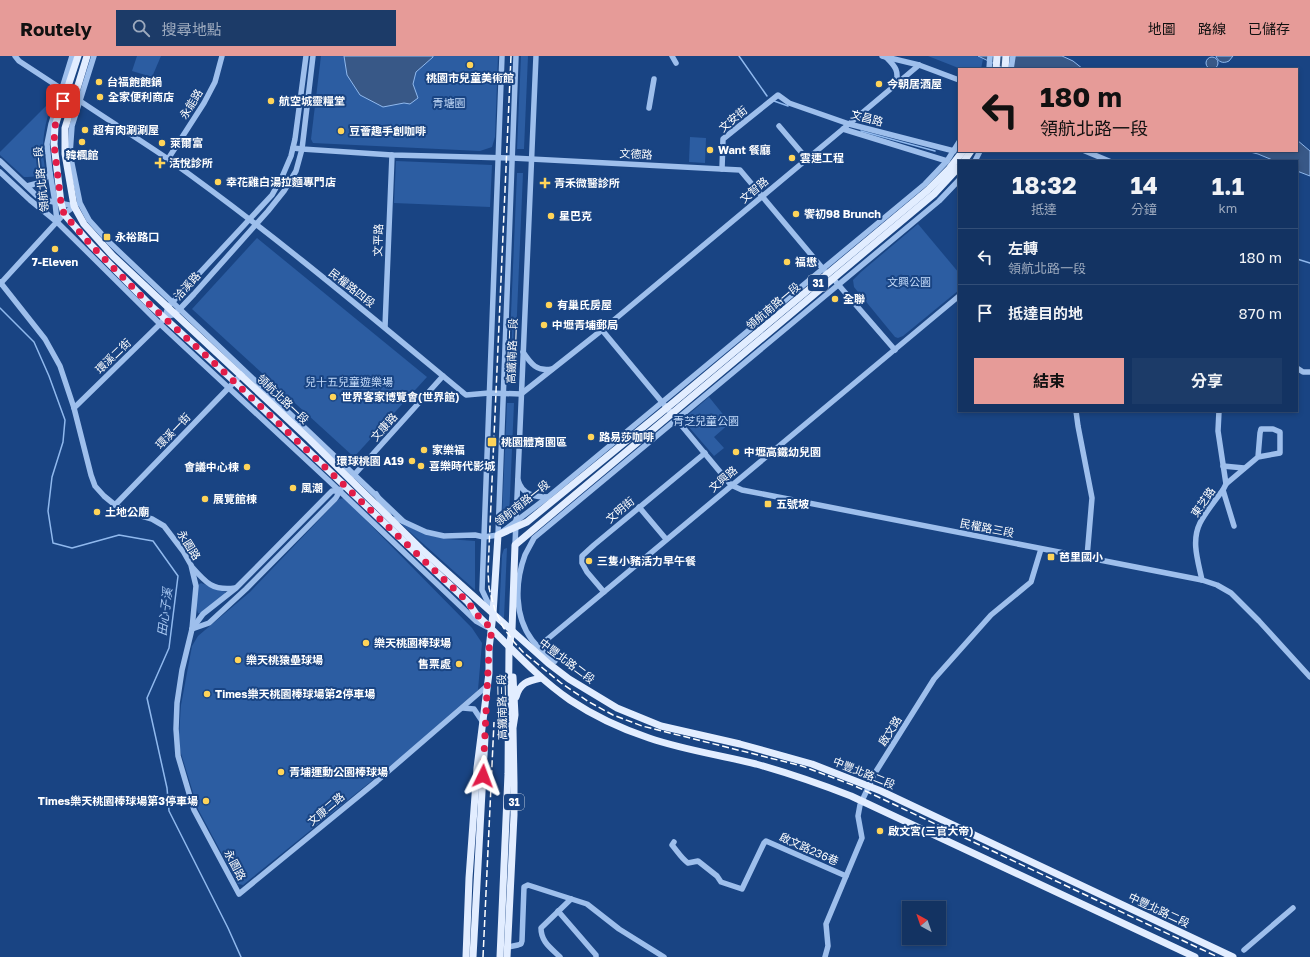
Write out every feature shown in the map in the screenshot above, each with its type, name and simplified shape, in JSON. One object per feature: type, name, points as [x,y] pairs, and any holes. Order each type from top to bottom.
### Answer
[{"type":"main road","points":[[63,91],[78,56]]},
{"type":"main road","name":"領航北路一段","points":[[87,56],[77,99],[65,128],[65,154],[77,204],[84,224],[113,256],[178,311],[352,476],[390,519],[493,614]]},
{"type":"main road","points":[[996,68],[997,56]]},
{"type":"main road","points":[[1004,68],[1006,56]]},
{"type":"main road","name":"領航北路一段","points":[[63,91],[55,126],[54,144],[58,203],[64,214],[91,245],[149,304],[235,382],[341,488],[468,602],[476,614],[492,629]]},
{"type":"main road","name":"領航南路一段","points":[[830,277],[928,190],[949,169],[962,152]]},
{"type":"main road","name":"領航南路一段","points":[[536,527],[669,411],[830,277],[934,194],[958,168]]},
{"type":"main road","name":"領航南路一段","points":[[498,535],[516,524],[527,522],[669,411]]},
{"type":"main road","name":"31","points":[[515,545],[536,527]]},
{"type":"main road","name":"高鐵南路二段","points":[[492,629],[498,535]]},
{"type":"main road","name":"高鐵南路二段","points":[[509,647],[512,630],[515,545]]},
{"type":"main road","name":"中豐北路二段","points":[[493,614],[543,659],[564,675],[617,708],[661,726],[740,744],[812,764],[888,794],[1233,957]]},
{"type":"main road","points":[[492,629],[541,678],[569,700],[604,719],[649,738],[791,774],[862,800],[1195,957]]},
{"type":"main road","name":"高鐵南路三段","points":[[473,957],[489,649],[492,629]]},
{"type":"main road","name":"高鐵南路三段","points":[[500,957],[508,774],[509,647]]},
{"type":"main road","name":"高鐵南路三段","points":[[506,957],[508,947],[514,815],[514,716],[512,669],[509,647]]},
{"type":"main road","points":[[514,716],[519,688],[527,682],[541,678]]},
{"type":"main road","name":"高鐵南路三段","points":[[466,957],[468,878],[477,768],[487,686]]},
{"type":"main road","points":[[508,686],[513,728]]},
{"type":"street","name":"民權路四段","points":[[15,56],[19,61],[63,91],[168,159],[249,219],[385,327],[466,395],[489,393],[521,394]]},
{"type":"street","points":[[63,91],[72,56]]},
{"type":"street","points":[[77,99],[94,56]]},
{"type":"street","name":"永能路","points":[[168,159],[204,103],[215,82],[222,56]]},
{"type":"street","name":"洽溪路","points":[[165,317],[170,304],[272,195],[282,177],[296,139],[306,56]]},
{"type":"street","name":"洽溪路","points":[[165,317],[178,311],[256,225],[284,190],[296,171],[302,149],[313,56]]},
{"type":"street","name":"高鐵南路二段","points":[[493,614],[482,590],[502,56]]},
{"type":"street","name":"高鐵南路二段","points":[[498,535],[516,56]]},
{"type":"street","name":"高鐵南路二段","points":[[515,545],[536,56]]},
{"type":"street","points":[[672,56],[676,63]]},
{"type":"street","points":[[884,56],[919,65],[958,80]]},
{"type":"street","points":[[884,56],[894,65],[896,69],[898,75],[896,84]]},
{"type":"street","points":[[988,68],[990,56]]},
{"type":"street","points":[[1011,68],[1013,56]]},
{"type":"street","name":"文智路","points":[[602,330],[919,65]]},
{"type":"street","points":[[649,108],[654,80]]},
{"type":"street","name":"領航北路一段","points":[[63,91],[50,124],[48,144],[50,174],[58,203],[57,222],[160,324],[341,488]]},
{"type":"street","name":"文昌路","points":[[778,95],[789,103],[849,124],[954,151]]},
{"type":"street","name":"文安街","points":[[722,168],[723,139],[778,95]]},
{"type":"street","points":[[779,126],[806,159]]},
{"type":"street","name":"文昌路","points":[[843,130],[947,161]]},
{"type":"street","name":"領航南路一段","points":[[516,524],[522,517],[548,497],[669,411],[830,277],[925,184],[947,161],[958,144]]},
{"type":"street","name":"文德路","points":[[293,148],[392,155],[512,158],[740,170],[830,277],[895,350]]},
{"type":"street","points":[[1087,152],[1107,160]]},
{"type":"street","name":"文平路","points":[[385,327],[392,155]]},
{"type":"street","points":[[0,161],[37,196],[58,203],[77,204]]},
{"type":"street","points":[[0,172],[30,200],[57,222]]},
{"type":"street","points":[[27,186],[42,182],[50,174]]},
{"type":"street","name":"領航南路一段","points":[[830,277],[939,201],[958,181]]},
{"type":"street","points":[[0,283],[64,214],[77,204]]},
{"type":"street","name":"永園路","points":[[0,283],[45,339],[60,366],[74,408],[95,486],[104,496],[124,511],[152,519],[164,526],[191,565],[196,586],[192,629],[182,670],[177,703],[176,729],[178,756],[194,810],[239,894]]},
{"type":"street","name":"文興路","points":[[538,647],[958,297]]},
{"type":"street","name":"環溪二街","points":[[74,408],[160,324],[165,317]]},
{"type":"street","points":[[521,394],[602,330],[731,485]]},
{"type":"street","points":[[523,352],[534,366],[539,369],[553,369]]},
{"type":"street","points":[[1298,369],[1303,372],[1310,372]]},
{"type":"street","name":"環溪一街","points":[[115,505],[243,373]]},
{"type":"street","name":"文康路","points":[[192,629],[209,623],[246,589],[338,496],[341,488],[443,376]]},
{"type":"street","name":"領航南路一段","points":[[563,514],[669,411]]},
{"type":"street","points":[[1076,412],[1092,498],[1087,557]]},
{"type":"street","name":"東芝路","points":[[1202,580],[1196,557],[1195,542],[1200,523],[1226,484],[1218,431],[1219,412]]},
{"type":"street","points":[[1226,484],[1258,457],[1280,453],[1280,432],[1273,429],[1261,429],[1258,457]]},
{"type":"street","name":"文明街","points":[[604,592],[586,572],[582,563],[582,556],[705,453]]},
{"type":"street","points":[[1223,466],[1244,468]]},
{"type":"street","name":"領航北路一段","points":[[352,476],[376,494],[405,522]]},
{"type":"street","points":[[518,478],[520,484],[530,495],[536,497],[548,497]]},
{"type":"street","name":"民權路三段","points":[[731,485],[742,490],[1202,580],[1217,585],[1231,593],[1259,621],[1310,677]]},
{"type":"street","name":"文康路","points":[[192,629],[203,614],[236,588],[332,491],[341,488]]},
{"type":"street","points":[[1223,490],[1234,526]]},
{"type":"street","points":[[376,494],[390,519],[400,520],[426,532],[444,536],[475,535],[484,537],[498,535]]},
{"type":"street","points":[[639,507],[666,539]]},
{"type":"street","points":[[555,661],[538,647],[524,627],[519,610],[518,590],[526,553],[534,538],[563,514]]},
{"type":"street","name":"31","points":[[536,527],[563,514]]},
{"type":"street","name":"啟文路","points":[[825,957],[828,946],[826,924],[862,838],[858,816],[862,800],[876,773],[934,679],[991,616],[1031,582],[1041,548]]},
{"type":"street","points":[[191,565],[204,581],[215,587],[225,589],[246,589]]},
{"type":"street","name":"文康二路","points":[[239,894],[487,686]]},
{"type":"street","points":[[462,708],[474,709],[482,721]]},
{"type":"street","name":"啟文路236巷","points":[[674,842],[672,845],[679,853],[681,858],[688,863],[698,861],[717,876],[721,882],[742,890],[766,841],[846,876]]},
{"type":"street","points":[[508,947],[521,944],[522,941],[524,887],[528,885],[587,904],[620,929],[664,957]]},
{"type":"street","points":[[560,957],[543,940],[541,928],[571,899]]},
{"type":"street","points":[[1244,950],[1293,908]]},
{"type":"street","points":[[558,911],[596,957]]},
{"type":"green space","points":[[137,56],[161,56],[152,77],[132,71]]},
{"type":"green space","name":"青塘園","points":[[321,56],[498,56],[495,137],[492,147],[480,151],[313,143],[311,139]]},
{"type":"green space","points":[[521,56],[528,56],[524,149],[517,149]]},
{"type":"green space","points":[[928,56],[977,56],[983,59],[981,68],[958,68]]},
{"type":"green space","points":[[53,99],[44,133],[43,150],[45,168],[36,176],[24,177],[0,155],[0,152]]},
{"type":"green space","points":[[690,137],[706,138],[705,163],[689,162]]},
{"type":"green space","points":[[396,161],[492,165],[490,207],[394,203]]},
{"type":"green space","points":[[517,173],[523,173],[514,383],[508,385]]},
{"type":"green space","name":"文興公園","points":[[918,224],[958,272],[958,291],[903,336],[898,338],[895,337],[854,287],[853,280]]},
{"type":"green space","name":"兒十五兒童遊樂場","points":[[257,238],[427,377],[354,457],[192,309]]},
{"type":"green space","name":"青芝兒童公園","points":[[709,397],[730,423],[714,437],[724,448],[714,456],[688,426],[686,420],[688,415]]},
{"type":"green space","points":[[507,403],[514,403],[509,517],[502,518]]},
{"type":"green space","points":[[344,498],[472,628],[482,643],[478,690],[400,758],[243,885],[238,884],[198,809],[180,750],[179,735],[181,705],[192,646],[198,636],[250,592],[339,499]]},
{"type":"green space","points":[[400,523],[427,535],[447,539],[475,541],[475,590]]},
{"type":"green space","points":[[507,548],[504,618],[499,616],[502,555],[504,549]]},
{"type":"green space","points":[[201,583],[225,592],[225,596],[202,614],[198,613],[196,603],[198,585]]},
{"type":"shaded area","points":[[344,56],[433,57],[416,72],[413,84],[418,98],[410,104],[404,103],[383,107],[360,95],[347,75]]},
{"type":"shaded area","points":[[978,56],[1062,56],[1073,61],[1082,68],[1003,68]]},
{"type":"shaded area","points":[[1216,56],[1233,56],[1229,61],[1223,62],[1219,61]]},
{"type":"shaded area","points":[[1214,57],[1217,58],[1217,68],[1207,68],[1207,58]]},
{"type":"shaded area","points":[[1298,141],[1310,151],[1310,176],[1298,171],[1298,160],[1273,160],[1250,152],[1298,152]]},
{"type":"waterway","points":[[739,56],[767,96]]},
{"type":"waterway","points":[[774,101],[788,106]]},
{"type":"waterway","points":[[861,131],[935,151]]},
{"type":"waterway","points":[[1298,259],[1310,263]]},
{"type":"waterway","name":"田心子溪","points":[[0,308],[34,342],[49,376],[65,420],[63,442],[52,477],[48,511],[53,543],[72,548],[119,535],[153,541],[178,576],[169,648],[147,698],[167,788],[169,811],[241,957]]},
{"type":"railway","points":[[511,56],[488,571],[489,588],[495,610],[503,627],[514,642],[523,652],[561,683],[589,702],[613,715],[642,726],[802,766],[855,786],[1218,957]]},
{"type":"railway","points":[[483,957],[494,722]]},
{"type":"place","name":"桃園市兒童美術館","points":[[470,65]]},
{"type":"place","name":"台福飽飽鍋","points":[[99,82]]},
{"type":"place","name":"今朝居酒屋","points":[[879,84]]},
{"type":"place","name":"全家便利商店","points":[[100,97]]},
{"type":"place","name":"航空城靈糧堂","points":[[271,101]]},
{"type":"place","name":"超有肉涮涮屋","points":[[85,130]]},
{"type":"place","name":"豆薈趣手創咖啡","points":[[341,131]]},
{"type":"place","name":"韓楓館","points":[[82,142]]},
{"type":"place","name":"萊爾富","points":[[162,143]]},
{"type":"place","name":"Want 餐廳","points":[[710,150]]},
{"type":"place","name":"雲連工程","points":[[792,158]]},
{"type":"place","name":"活悅診所","points":[[160,163]]},
{"type":"place","name":"幸花雞白湯拉麵專門店","points":[[218,182]]},
{"type":"place","name":"青禾微醫診所","points":[[545,183]]},
{"type":"place","name":"饗初98 Brunch","points":[[796,214]]},
{"type":"place","name":"星巴克","points":[[551,216]]},
{"type":"place","name":"永裕路口","points":[[107,237]]},
{"type":"place","name":"7-Eleven","points":[[55,249]]},
{"type":"place","name":"福懋","points":[[787,262]]},
{"type":"place","name":"全聯","points":[[835,299]]},
{"type":"place","name":"有巢氏房屋","points":[[549,305]]},
{"type":"place","name":"中壢青埔郵局","points":[[544,325]]},
{"type":"place","name":"世界客家博覽會(世界館)","points":[[333,397]]},
{"type":"place","name":"路易莎咖啡","points":[[591,437]]},
{"type":"place","name":"桃園體育園區","points":[[492,442]]},
{"type":"place","name":"家樂福","points":[[424,450]]},
{"type":"place","name":"中壢高鐵幼兒園","points":[[736,452]]},
{"type":"place","name":"環球桃園 A19","points":[[412,461]]},
{"type":"place","name":"喜樂時代影城","points":[[421,466]]},
{"type":"place","name":"會議中心棟","points":[[247,467]]},
{"type":"place","name":"風潮","points":[[293,488]]},
{"type":"place","name":"展覽館棟","points":[[205,499]]},
{"type":"place","name":"五號坡","points":[[768,504]]},
{"type":"place","name":"土地公廟","points":[[97,512]]},
{"type":"place","name":"芭里國小","points":[[1051,557]]},
{"type":"place","name":"三隻小豬活力早午餐","points":[[589,561]]},
{"type":"place","name":"樂天桃園棒球場","points":[[366,643]]},
{"type":"place","name":"樂天桃猿壘球場","points":[[238,660]]},
{"type":"place","name":"售票處","points":[[459,664]]},
{"type":"place","name":"Times樂天桃園棒球場第2停車場","points":[[207,694]]},
{"type":"place","name":"青埔運動公園棒球場","points":[[281,772]]},
{"type":"place","name":"Times樂天桃園棒球場第3停車場","points":[[206,801]]},
{"type":"place","name":"啟文宮(三官大帝)","points":[[880,831]]},
{"type":"route","points":[[63,101],[55,126],[54,144],[55,162],[64,214],[91,245],[149,304],[223,371],[468,602],[476,614],[492,629],[489,649],[483,776]]}]
